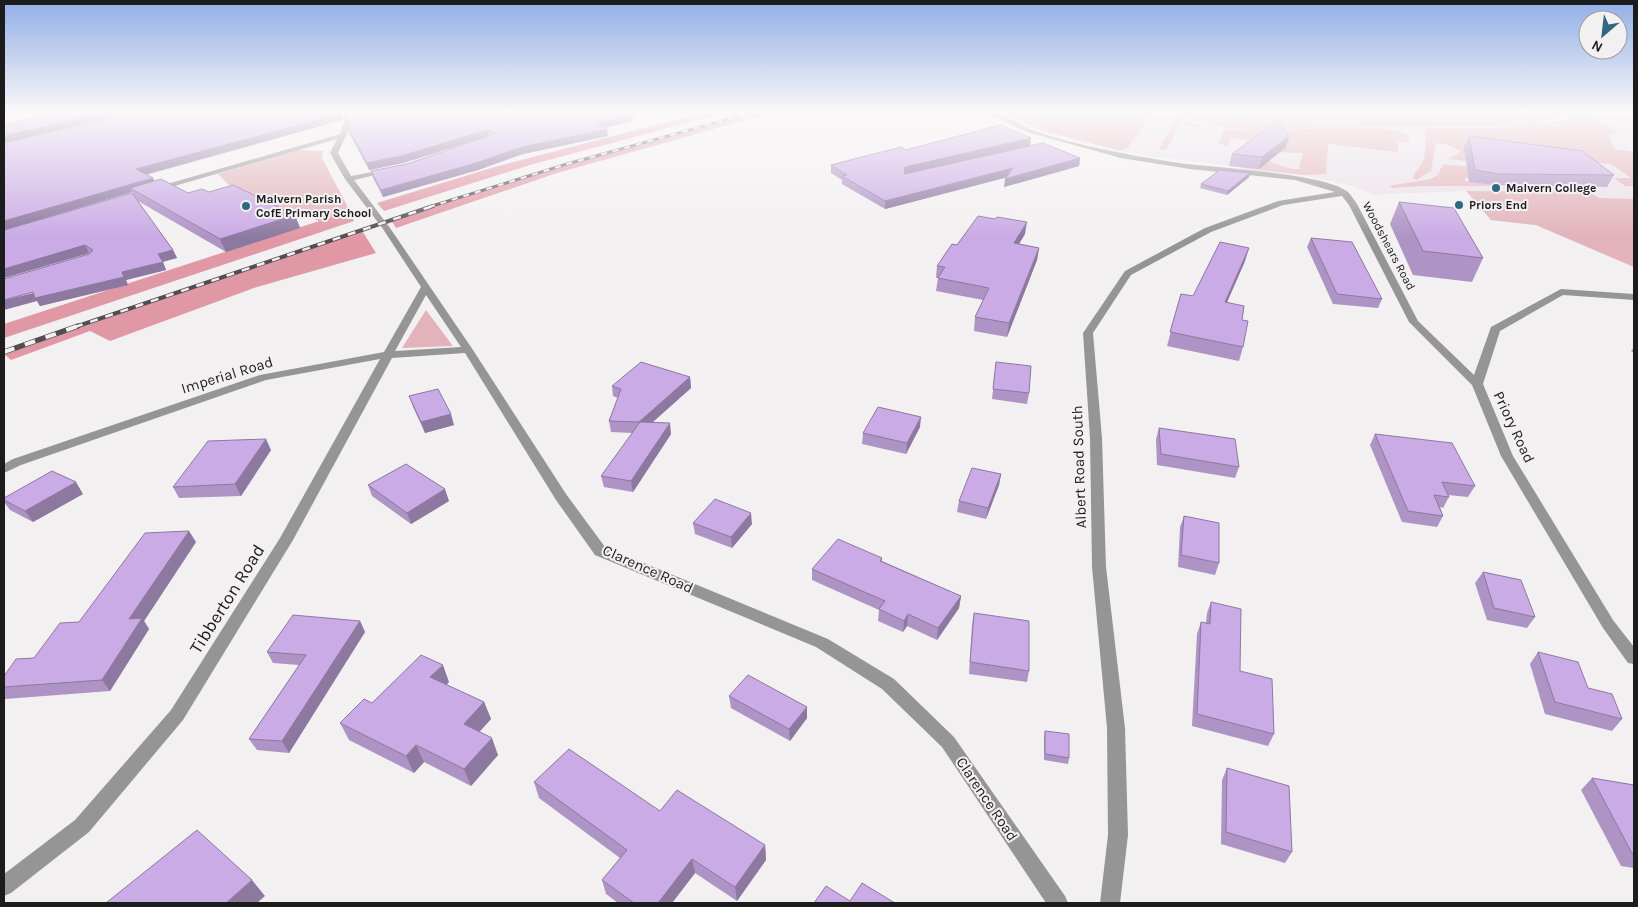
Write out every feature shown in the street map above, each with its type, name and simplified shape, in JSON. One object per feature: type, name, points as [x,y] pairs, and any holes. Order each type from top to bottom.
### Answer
[{"type":"street","points":[[108,203],[280,153]]},
{"type":"street","name":"Clarence Road","points":[[334,153],[349,179],[386,228],[468,350],[561,498],[600,551],[822,643],[888,684],[948,742],[1058,903]]},
{"type":"street","name":"Woodshears Road","points":[[1113,153],[1143,160],[1296,178],[1324,185],[1344,193],[1353,204],[1414,322],[1477,384]]},
{"type":"street","points":[[349,179],[396,169]]},
{"type":"street","name":"Albert Road South","points":[[1110,903],[1118,835],[1116,728],[1099,567],[1096,438],[1088,333],[1128,273],[1208,230],[1281,203],[1344,193]]},
{"type":"street","name":"Tibberton Road","points":[[4,886],[82,826],[177,715],[286,540],[425,288]]},
{"type":"street","name":"Priory Road","points":[[1634,298],[1561,292],[1495,329],[1477,384],[1506,456],[1608,624],[1634,658]]},
{"type":"street","name":"Imperial Road","points":[[4,469],[17,462],[264,377],[387,355],[468,350]]},
{"type":"shaded area","points":[[287,153],[323,153],[322,158],[350,211],[319,221],[292,208],[273,215],[234,190],[218,174]]},
{"type":"shaded area","points":[[547,153],[573,153],[384,211],[377,203],[491,168]]},
{"type":"shaded area","points":[[607,153],[627,153],[557,173],[396,228],[391,220],[483,191]]},
{"type":"shaded area","points":[[1136,153],[1634,153],[1634,267],[1536,225],[1491,220],[1466,191],[1375,196],[1353,186],[1302,175]]},
{"type":"shaded area","points":[[1303,153],[1327,153],[1326,174],[1302,175],[1241,168],[1255,160],[1266,160],[1288,168],[1299,169]]},
{"type":"shaded area","points":[[1425,153],[1434,153],[1431,171],[1416,180],[1413,178]]},
{"type":"shaded area","points":[[1458,153],[1465,153],[1466,161],[1449,159]]},
{"type":"shaded area","points":[[1513,153],[1634,153],[1634,186],[1625,186],[1614,178],[1631,178],[1611,164]]},
{"type":"shaded area","points":[[1443,164],[1471,167],[1473,179],[1465,178],[1465,181],[1498,186],[1392,188],[1389,186],[1430,179],[1438,175]]},
{"type":"shaded area","points":[[1466,191],[1588,192],[1600,198],[1634,199],[1634,267],[1536,225],[1491,220]]},
{"type":"shaded area","points":[[350,211],[354,221],[4,338],[4,324]]},
{"type":"shaded area","points":[[361,229],[376,253],[257,287],[110,341],[90,331],[11,360],[4,354]]},
{"type":"shaded area","points":[[426,310],[453,346],[402,348]]},
{"type":"building","points":[[4,153],[194,153],[136,169],[153,178],[4,221]]},
{"type":"building","points":[[362,153],[410,153],[401,156],[367,163]]},
{"type":"building","points":[[438,153],[504,153],[381,190],[371,171],[407,164]]},
{"type":"building","points":[[876,153],[964,153],[905,167],[904,174],[997,153],[1068,153],[1080,158],[1005,179],[1013,168],[885,201],[842,176],[847,175],[831,165]]},
{"type":"building","points":[[1233,153],[1267,153],[1262,157]]},
{"type":"building","points":[[1472,153],[1585,153],[1614,175],[1499,174],[1475,170]]},
{"type":"building","points":[[1220,170],[1250,173],[1228,191],[1201,184]]},
{"type":"building","points":[[161,179],[188,193],[202,189],[209,192],[233,185],[295,215],[220,239],[130,188]]},
{"type":"building","points":[[132,193],[173,250],[158,254],[163,262],[122,272],[124,277],[35,298],[33,292],[4,300],[4,279],[89,254],[93,250],[85,245],[4,269],[4,230]]},
{"type":"building","points":[[1399,202],[1454,208],[1483,258],[1423,251]]},
{"type":"building","points":[[978,216],[1027,222],[1014,243],[1039,248],[1009,323],[975,317],[989,288],[938,278],[945,267],[937,266],[952,244],[957,245]]},
{"type":"building","points":[[1311,238],[1352,242],[1382,299],[1337,294]]},
{"type":"building","points":[[1220,242],[1249,248],[1225,302],[1244,306],[1242,320],[1248,321],[1243,347],[1170,332],[1181,294],[1193,296]]},
{"type":"building","points":[[641,362],[690,377],[639,422],[609,421],[621,389],[612,386]]},
{"type":"building","points":[[996,362],[1031,366],[1029,393],[993,389]]},
{"type":"building","points":[[438,389],[451,414],[421,422],[409,396]]},
{"type":"building","points":[[878,407],[921,417],[907,443],[863,433]]},
{"type":"building","points":[[640,422],[670,423],[631,481],[601,476]]},
{"type":"building","points":[[1159,428],[1235,439],[1239,467],[1161,454]]},
{"type":"building","points":[[1375,434],[1452,443],[1475,486],[1442,482],[1449,497],[1434,495],[1443,516],[1408,511]]},
{"type":"building","points":[[266,439],[235,484],[173,487],[208,441]]},
{"type":"building","points":[[406,464],[445,489],[407,513],[368,485]]},
{"type":"building","points":[[972,468],[1001,474],[988,508],[959,501]]},
{"type":"building","points":[[52,471],[76,482],[25,511],[4,500],[4,498]]},
{"type":"building","points":[[715,499],[751,513],[731,537],[693,523]]},
{"type":"building","points":[[1184,516],[1219,523],[1219,563],[1181,555]]},
{"type":"building","points":[[189,531],[129,619],[142,618],[102,680],[4,687],[4,676],[16,659],[34,658],[60,623],[79,622],[145,533]]},
{"type":"building","points":[[838,539],[882,558],[880,561],[961,596],[938,628],[908,614],[904,621],[879,609],[885,601],[812,569]]},
{"type":"building","points":[[1483,572],[1521,580],[1535,617],[1494,608]]},
{"type":"building","points":[[1211,602],[1241,609],[1240,671],[1272,679],[1274,734],[1197,714],[1201,622],[1210,624]]},
{"type":"building","points":[[974,613],[1029,621],[1029,671],[970,662]]},
{"type":"building","points":[[293,615],[360,621],[282,741],[249,739],[306,655],[267,652]]},
{"type":"building","points":[[1538,652],[1578,662],[1588,688],[1612,694],[1622,719],[1555,702]]},
{"type":"building","points":[[421,655],[443,665],[430,677],[484,702],[464,724],[492,738],[464,769],[416,745],[406,756],[340,723],[364,699],[372,703]]},
{"type":"building","points":[[748,675],[807,707],[789,729],[729,696]]},
{"type":"building","points":[[1045,731],[1069,734],[1069,758],[1045,754]]},
{"type":"building","points":[[569,749],[660,811],[677,790],[765,845],[735,887],[692,859],[658,903],[634,903],[602,880],[627,850],[534,782]]},
{"type":"building","points":[[1227,768],[1289,786],[1292,852],[1226,832]]},
{"type":"building","points":[[1592,778],[1634,785],[1634,855],[1633,855]]},
{"type":"building","points":[[197,830],[252,880],[226,903],[106,903]]},
{"type":"building","points":[[862,883],[895,903],[814,903],[826,886],[850,901]]},
{"type":"railway","points":[[429,207],[605,153]]},
{"type":"railway","points":[[75,327],[433,206]]},
{"type":"railway","points":[[4,352],[78,326]]},
{"type":"place","name":"Malvern College","points":[[1496,188]]},
{"type":"place","name":"Priors End","points":[[1459,205]]},
{"type":"place","name":"Malvern Parish CofE Primary School","points":[[246,206]]}]
